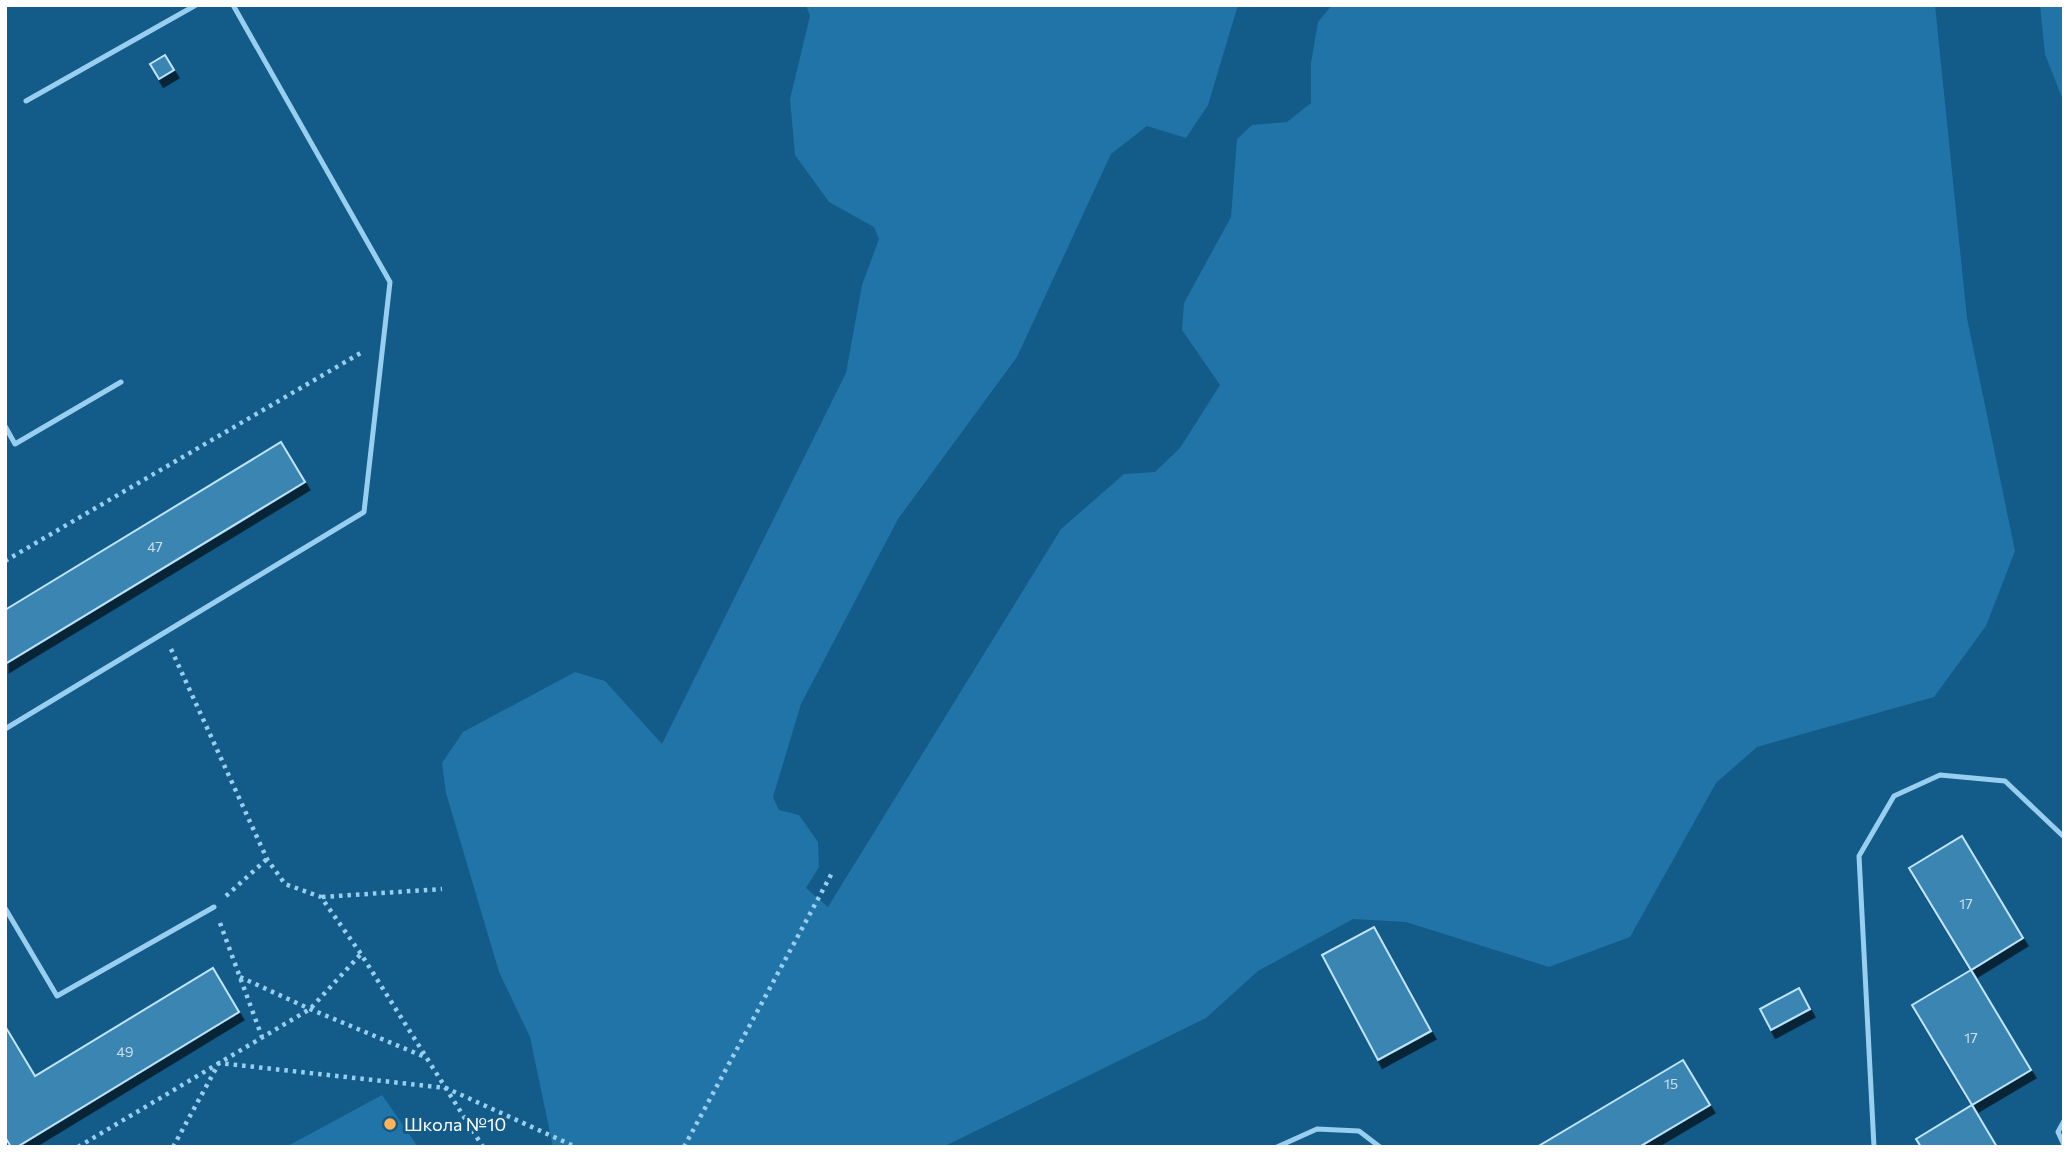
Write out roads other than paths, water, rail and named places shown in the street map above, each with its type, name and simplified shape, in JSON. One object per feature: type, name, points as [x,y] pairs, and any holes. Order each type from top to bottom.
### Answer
[{"type":"lane","points":[[26,101],[196,5]]},
{"type":"lane","points":[[5,729],[364,512],[390,282],[233,5]]},
{"type":"lane","points":[[5,426],[15,444],[121,382]]},
{"type":"lane","points":[[1874,1147],[1859,856],[1894,796],[1940,775],[2005,781],[2064,837]]},
{"type":"lane","points":[[5,908],[57,996],[214,907]]},
{"type":"lane","points":[[2064,1121],[2058,1132],[2064,1145]]},
{"type":"lane","points":[[1277,1147],[1317,1129],[1359,1130],[1380,1147]]},
{"type":"place","name":"Школа №10","points":[[390,1124]]}]
